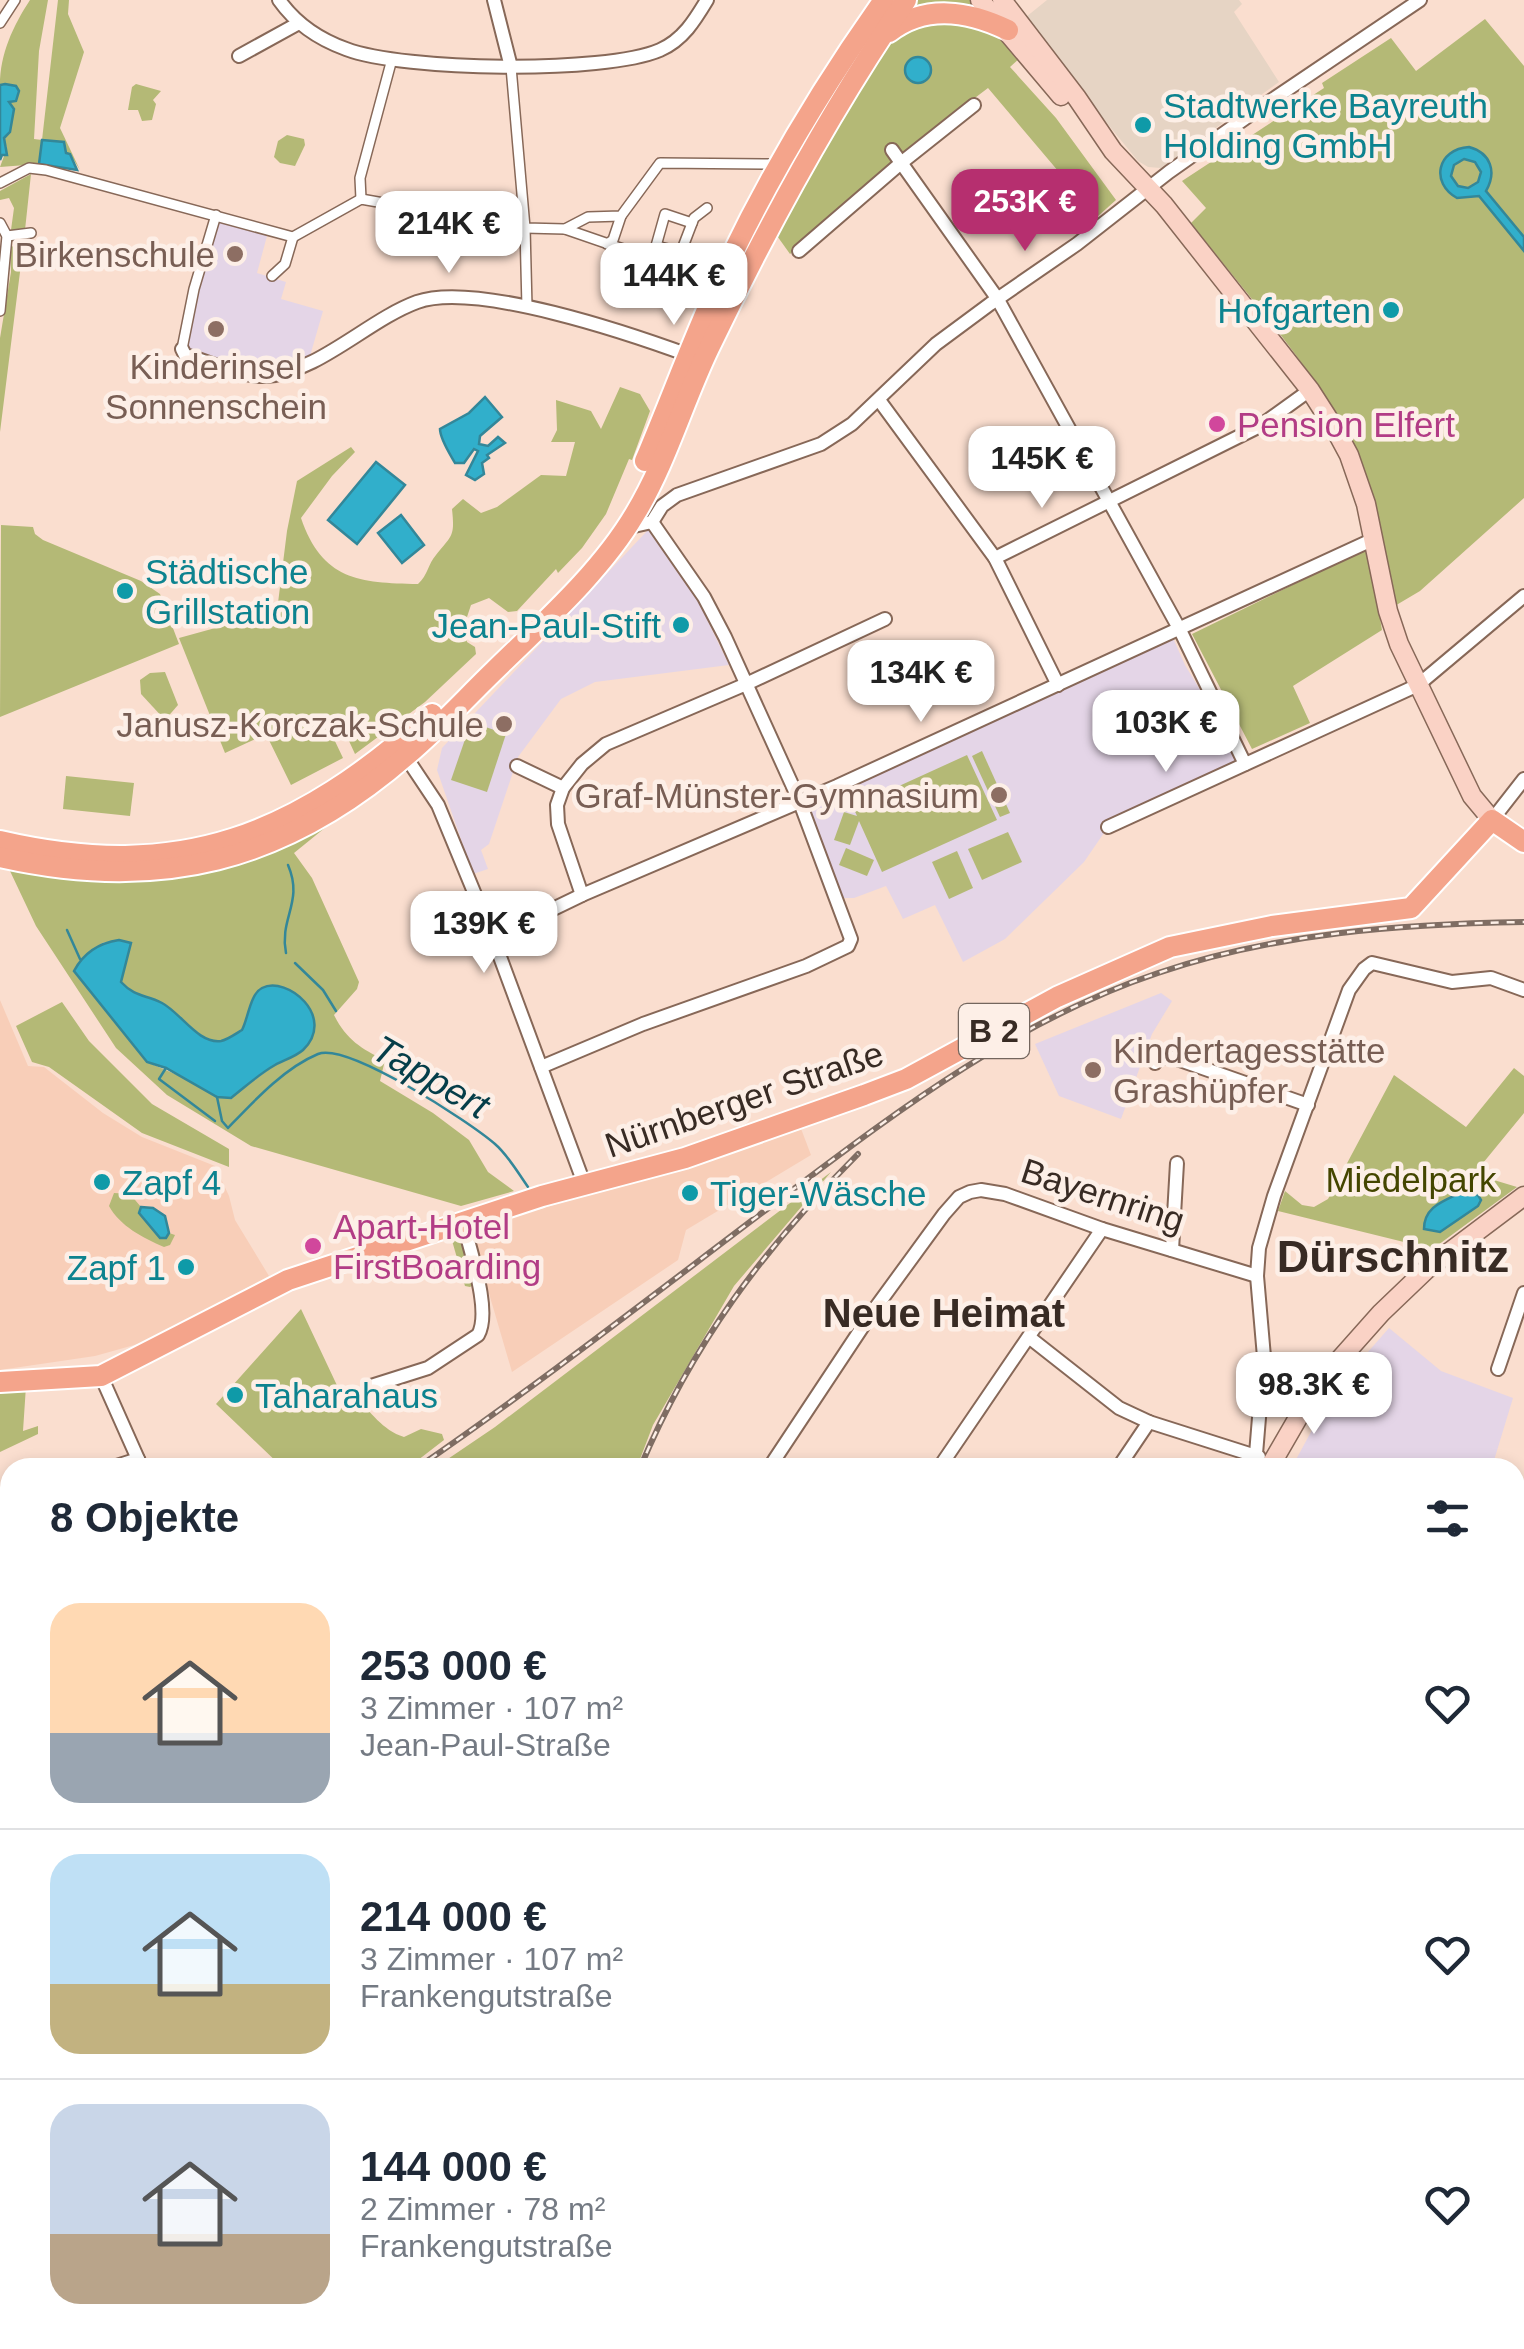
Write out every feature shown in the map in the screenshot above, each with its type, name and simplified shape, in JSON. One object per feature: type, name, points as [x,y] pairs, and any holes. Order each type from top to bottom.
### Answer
[{"type":"main road","points":[[6,851],[54,868],[137,873],[202,864],[254,849],[344,801],[517,649],[626,528],[646,492],[729,260],[837,69],[884,0]]},
{"type":"main road","points":[[402,751],[602,540],[631,494],[695,358],[798,174],[906,0]]},
{"type":"main road","points":[[980,0],[1070,106],[1091,123],[1149,188],[1310,390],[1349,455],[1374,539],[1388,612],[1418,685],[1472,796],[1492,820],[1524,842]]},
{"type":"main road","points":[[1002,0],[1078,98],[1091,123]]},
{"type":"main road","points":[[879,40],[897,26],[944,12],[987,20],[1008,30]]},
{"type":"main road","name":"Nürnberger Straße","points":[[0,1382],[101,1376],[288,1280],[463,1221],[784,1125],[906,1079],[1056,997],[1170,948],[1272,926],[1412,908],[1492,820]]},
{"type":"main road","points":[[1268,1458],[1317,1385],[1380,1313],[1428,1269],[1524,1196]]},
{"type":"street","points":[[0,22],[14,0]]},
{"type":"street","points":[[279,0],[318,38],[346,50],[392,60],[510,66],[628,60],[660,50],[691,25],[707,0]]},
{"type":"street","points":[[494,0],[510,66],[525,228],[526,307]]},
{"type":"street","points":[[626,528],[652,522],[662,506],[678,494],[820,444],[852,424],[936,344],[997,298],[1283,92],[1420,0]]},
{"type":"street","points":[[239,56],[299,23]]},
{"type":"street","points":[[361,199],[360,178],[392,60]]},
{"type":"street","points":[[799,251],[974,105]]},
{"type":"street","points":[[892,150],[997,298],[1180,630],[1246,764]]},
{"type":"street","points":[[607,244],[614,240],[620,216],[660,163],[771,164]]},
{"type":"street","points":[[2,178],[29,168],[293,237]]},
{"type":"street","points":[[272,276],[285,264],[293,237],[361,199],[525,228],[566,230],[652,259],[665,214],[692,224]]},
{"type":"street","points":[[656,246],[681,252],[692,224],[707,208]]},
{"type":"street","points":[[216,215],[194,289],[182,349],[185,355],[247,374],[265,376],[314,359],[417,302],[458,297],[526,307],[695,358]]},
{"type":"street","points":[[566,230],[588,217],[620,216]]},
{"type":"street","points":[[0,224],[7,236],[0,311]]},
{"type":"street","points":[[7,236],[31,233]]},
{"type":"street","points":[[996,558],[1260,426],[1310,390]]},
{"type":"street","points":[[879,400],[996,558],[1058,686]]},
{"type":"street","points":[[541,1068],[642,1024],[806,966],[848,946],[850,938],[799,800],[704,597],[652,522]]},
{"type":"street","points":[[492,938],[582,894],[1058,686],[1374,539]]},
{"type":"street","points":[[1108,827],[1418,685],[1524,596]]},
{"type":"street","points":[[582,894],[557,821],[557,805],[562,788],[582,764],[606,744],[885,620]]},
{"type":"street","points":[[402,751],[438,805],[585,1186]]},
{"type":"street","points":[[516,766],[562,788]]},
{"type":"street","points":[[1492,820],[1524,779]]},
{"type":"street","points":[[1265,1458],[1259,1248],[1349,990],[1372,963],[1452,982],[1491,978],[1524,990]]},
{"type":"street","points":[[1155,1063],[1159,1058],[1174,1058],[1308,1105]]},
{"type":"street","points":[[1172,1250],[1178,1162]]},
{"type":"street","name":"Bayernring","points":[[777,1458],[871,1314],[959,1196],[992,1190],[1102,1229],[1257,1276]]},
{"type":"street","points":[[368,1388],[428,1368],[478,1335],[482,1327],[479,1291],[463,1221]]},
{"type":"street","points":[[946,1458],[1102,1229]]},
{"type":"street","points":[[1498,1369],[1524,1293]]},
{"type":"street","points":[[1030,1338],[1119,1408],[1251,1458]]},
{"type":"street","points":[[1264,1356],[1317,1385]]},
{"type":"street","points":[[101,1376],[138,1458]]},
{"type":"street","points":[[1125,1458],[1149,1422]]},
{"type":"shaded area","points":[[1047,0],[1239,0],[1242,4],[1234,12],[1279,82],[1161,168],[1148,167],[1138,161],[1101,116],[1026,17]]},
{"type":"shaded area","points":[[218,221],[267,236],[257,273],[286,282],[281,299],[323,311],[310,356],[266,372],[246,371],[193,356],[185,348]]},
{"type":"shaded area","name":"Janusz-Korczak-Schule","points":[[648,530],[699,603],[729,665],[595,682],[561,699],[518,757],[489,844],[481,850],[488,869],[473,874],[437,770],[442,748]]},
{"type":"shaded area","name":"Graf-Münster-Gymnasium","points":[[1173,638],[1245,764],[1108,827],[1084,862],[1005,939],[963,962],[935,905],[903,919],[886,886],[854,898],[834,898],[801,802]]},
{"type":"shaded area","name":"Kindertagesstätte Grashüpfer","points":[[1161,993],[1172,1001],[1152,1034],[1121,1119],[1059,1096],[1035,1044]]},
{"type":"shaded area","points":[[0,1000],[28,1066],[44,1067],[103,1113],[142,1137],[215,1166],[235,1220],[269,1276],[145,1342],[95,1356],[0,1370]]},
{"type":"shaded area","points":[[800,1126],[811,1155],[686,1230],[678,1260],[512,1372],[469,1225],[541,1209]]},
{"type":"shaded area","points":[[1389,1328],[1441,1371],[1513,1398],[1495,1458],[1297,1458],[1332,1393]]},
{"type":"green space","points":[[30,0],[48,0],[39,51],[34,139],[42,140],[39,164],[0,167],[7,148],[3,138],[12,117],[9,101],[13,88],[0,85],[2,62],[13,30]]},
{"type":"green space","points":[[58,0],[69,0],[68,14],[84,52],[60,128],[80,170],[66,153],[64,142],[42,140]]},
{"type":"green space","points":[[918,0],[971,0],[1021,57],[1010,67],[1056,118],[1116,200],[1097,217],[988,88],[901,154],[790,254],[775,233],[871,68]]},
{"type":"green space","name":"Hofgarten","points":[[1485,19],[1524,66],[1524,498],[1420,591],[1393,607],[1376,509],[1356,452],[1302,363],[1191,223],[1206,208],[1182,181],[1324,88],[1322,83],[1391,38],[1416,71]]},
{"type":"green space","points":[[136,84],[161,91],[153,100],[156,104],[152,120],[142,121],[138,110],[128,110]]},
{"type":"green space","points":[[287,135],[304,139],[295,166],[280,163],[274,157],[278,141]]},
{"type":"green space","points":[[31,174],[25,230],[11,230],[14,208],[9,198],[0,200],[0,191]]},
{"type":"green space","points":[[10,246],[23,248],[0,432],[0,338],[11,272]]},
{"type":"green space","points":[[620,387],[640,394],[650,411],[606,514],[582,548],[558,573],[556,569],[517,611],[508,612],[489,598],[471,605],[464,626],[467,642],[475,647],[476,654],[425,702],[355,754],[338,717],[328,727],[329,738],[333,737],[343,758],[291,785],[266,734],[225,753],[179,638],[277,611],[297,481],[351,447],[355,452],[301,518],[310,539],[332,566],[345,574],[378,582],[418,584],[451,535],[452,509],[463,499],[481,513],[497,507],[541,475],[566,476],[575,442],[551,442],[557,430],[556,400],[591,411],[601,429]]},
{"type":"green space","points":[[1,525],[33,527],[43,540],[141,581],[160,594],[179,644],[0,717]]},
{"type":"green space","points":[[1368,548],[1382,630],[1293,686],[1310,723],[1252,749],[1192,634]]},
{"type":"green space","points":[[165,672],[178,705],[165,720],[141,694],[140,680],[150,673]]},
{"type":"green space","points":[[471,722],[506,734],[487,792],[451,780]]},
{"type":"green space","points":[[982,751],[1010,813],[1000,817],[972,756]]},
{"type":"green space","points":[[967,755],[997,820],[882,872],[859,821],[850,845],[834,840],[844,812],[857,816],[853,807]]},
{"type":"green space","points":[[66,776],[134,783],[130,816],[63,809]]},
{"type":"green space","points":[[342,814],[294,853],[312,878],[359,982],[334,1015],[355,1042],[385,1060],[380,1081],[469,1140],[488,1172],[514,1191],[461,1206],[251,1146],[167,1095],[116,1048],[36,926],[10,871],[102,882],[172,877]],"holes":[[[102,943],[130,943],[121,981],[131,990],[162,1003],[197,1033],[213,1041],[242,1030],[254,996],[288,1059],[231,1098],[147,1062],[87,984]]]},
{"type":"green space","points":[[1008,832],[1022,862],[982,880],[968,849]]},
{"type":"green space","points":[[846,848],[874,860],[867,876],[839,865]]},
{"type":"green space","points":[[957,851],[973,888],[949,899],[932,862]]},
{"type":"green space","points":[[62,1002],[89,1041],[152,1104],[229,1149],[229,1167],[142,1133],[49,1067],[32,1062],[16,1026]]},
{"type":"green space","name":"Miedelpark","points":[[1514,1068],[1524,1076],[1524,1113],[1474,1174],[1517,1187],[1423,1256],[1412,1244],[1278,1211],[1285,1191],[1302,1205],[1314,1207],[1328,1199],[1394,1075],[1466,1127]]},
{"type":"green space","points":[[831,1172],[734,1286],[653,1425],[640,1458],[449,1458]]},
{"type":"green space","points":[[114,1193],[130,1194],[141,1207],[139,1213],[160,1237],[175,1235],[170,1245],[164,1247],[148,1240],[119,1220],[109,1206]]},
{"type":"green space","points":[[457,1233],[464,1236],[475,1284],[470,1287],[465,1286],[451,1237]]},
{"type":"green space","points":[[301,1309],[342,1396],[355,1396],[396,1434],[404,1437],[421,1429],[442,1434],[444,1440],[421,1458],[273,1458],[216,1404]]},
{"type":"green space","points":[[26,1386],[23,1431],[38,1426],[38,1434],[0,1452],[0,1387]]},
{"type":"water","points":[[918,57],[927,61],[931,70],[927,79],[918,83],[909,79],[905,70],[909,61]]},
{"type":"water","points":[[0,85],[16,86],[19,91],[16,101],[9,102],[14,109],[10,132],[4,138],[7,155],[0,160]]},
{"type":"water","points":[[42,140],[64,142],[77,170],[39,164]]},
{"type":"water","points":[[1469,147],[1487,159],[1491,177],[1486,191],[1524,237],[1524,251],[1479,196],[1457,198],[1448,192],[1440,176],[1441,168],[1444,160],[1458,149]],"holes":[[[1464,159],[1475,162],[1481,172],[1478,182],[1468,188],[1458,186],[1451,176],[1454,165]]]},
{"type":"water","points":[[485,397],[502,417],[480,436],[479,444],[488,446],[498,437],[505,443],[487,455],[489,458],[482,463],[484,474],[475,480],[466,475],[478,451],[474,449],[464,463],[455,463],[440,429],[469,413]]},
{"type":"water","points":[[376,462],[405,485],[357,544],[328,520]]},
{"type":"water","points":[[401,515],[424,545],[402,563],[378,533]]},
{"type":"water","points":[[119,940],[131,943],[121,982],[169,1008],[205,1038],[221,1041],[242,1030],[258,991],[272,986],[295,993],[305,1002],[312,1012],[312,1037],[303,1050],[269,1069],[231,1098],[217,1097],[166,1068],[147,1062],[74,971],[93,950]]},
{"type":"water","points":[[1458,1194],[1478,1195],[1481,1200],[1440,1232],[1424,1229],[1430,1211]]},
{"type":"water","points":[[141,1207],[153,1208],[165,1216],[169,1233],[166,1238],[160,1238],[139,1213]]},
{"type":"waterway","points":[[286,953],[286,930],[293,900],[288,865]]},
{"type":"waterway","points":[[67,930],[80,959]]},
{"type":"waterway","points":[[295,963],[323,990],[336,1011]]},
{"type":"waterway","name":"Tappert","points":[[217,1097],[222,1121],[228,1128],[270,1086],[305,1060],[318,1054],[354,1060],[408,1086],[481,1133],[500,1148],[528,1187]]},
{"type":"waterway","name":"Tappert","points":[[166,1068],[159,1079],[215,1121]]},
{"type":"railway","points":[[431,1458],[871,1131],[1008,1041],[1056,1015],[1158,973],[1248,948],[1385,928],[1524,922]]},
{"type":"railway","points":[[644,1458],[683,1380],[733,1300],[792,1225],[858,1154]]},
{"type":"place","name":"Stadtwerke Bayreuth Holding GmbH","points":[[1143,125]]},
{"type":"place","name":"Birkenschule","points":[[235,254]]},
{"type":"place","name":"Hofgarten","points":[[1391,310]]},
{"type":"place","name":"Kinderinsel Sonnenschein","points":[[216,329]]},
{"type":"place","name":"Pension Elfert","points":[[1217,424]]},
{"type":"place","name":"Städtische Grillstation","points":[[125,591]]},
{"type":"place","name":"Jean-Paul-Stift","points":[[681,625]]},
{"type":"place","name":"Janusz-Korczak-Schule","points":[[504,724]]},
{"type":"place","name":"Graf-Münster-Gymnasium","points":[[999,795]]},
{"type":"place","name":"Kindertagesstätte Grashüpfer","points":[[1093,1070]]},
{"type":"place","name":"Zapf 4","points":[[102,1182]]},
{"type":"place","name":"Tiger-Wäsche","points":[[690,1193]]},
{"type":"place","name":"Apart-Hotel FirstBoarding","points":[[313,1246]]},
{"type":"place","name":"Zapf 1","points":[[186,1267]]},
{"type":"place","name":"Taharahaus","points":[[235,1395]]},
{"type":"district","name":"Dürschnitz","points":[[1393,1256]]},
{"type":"district","name":"Neue Heimat","points":[[944,1313]]}]
